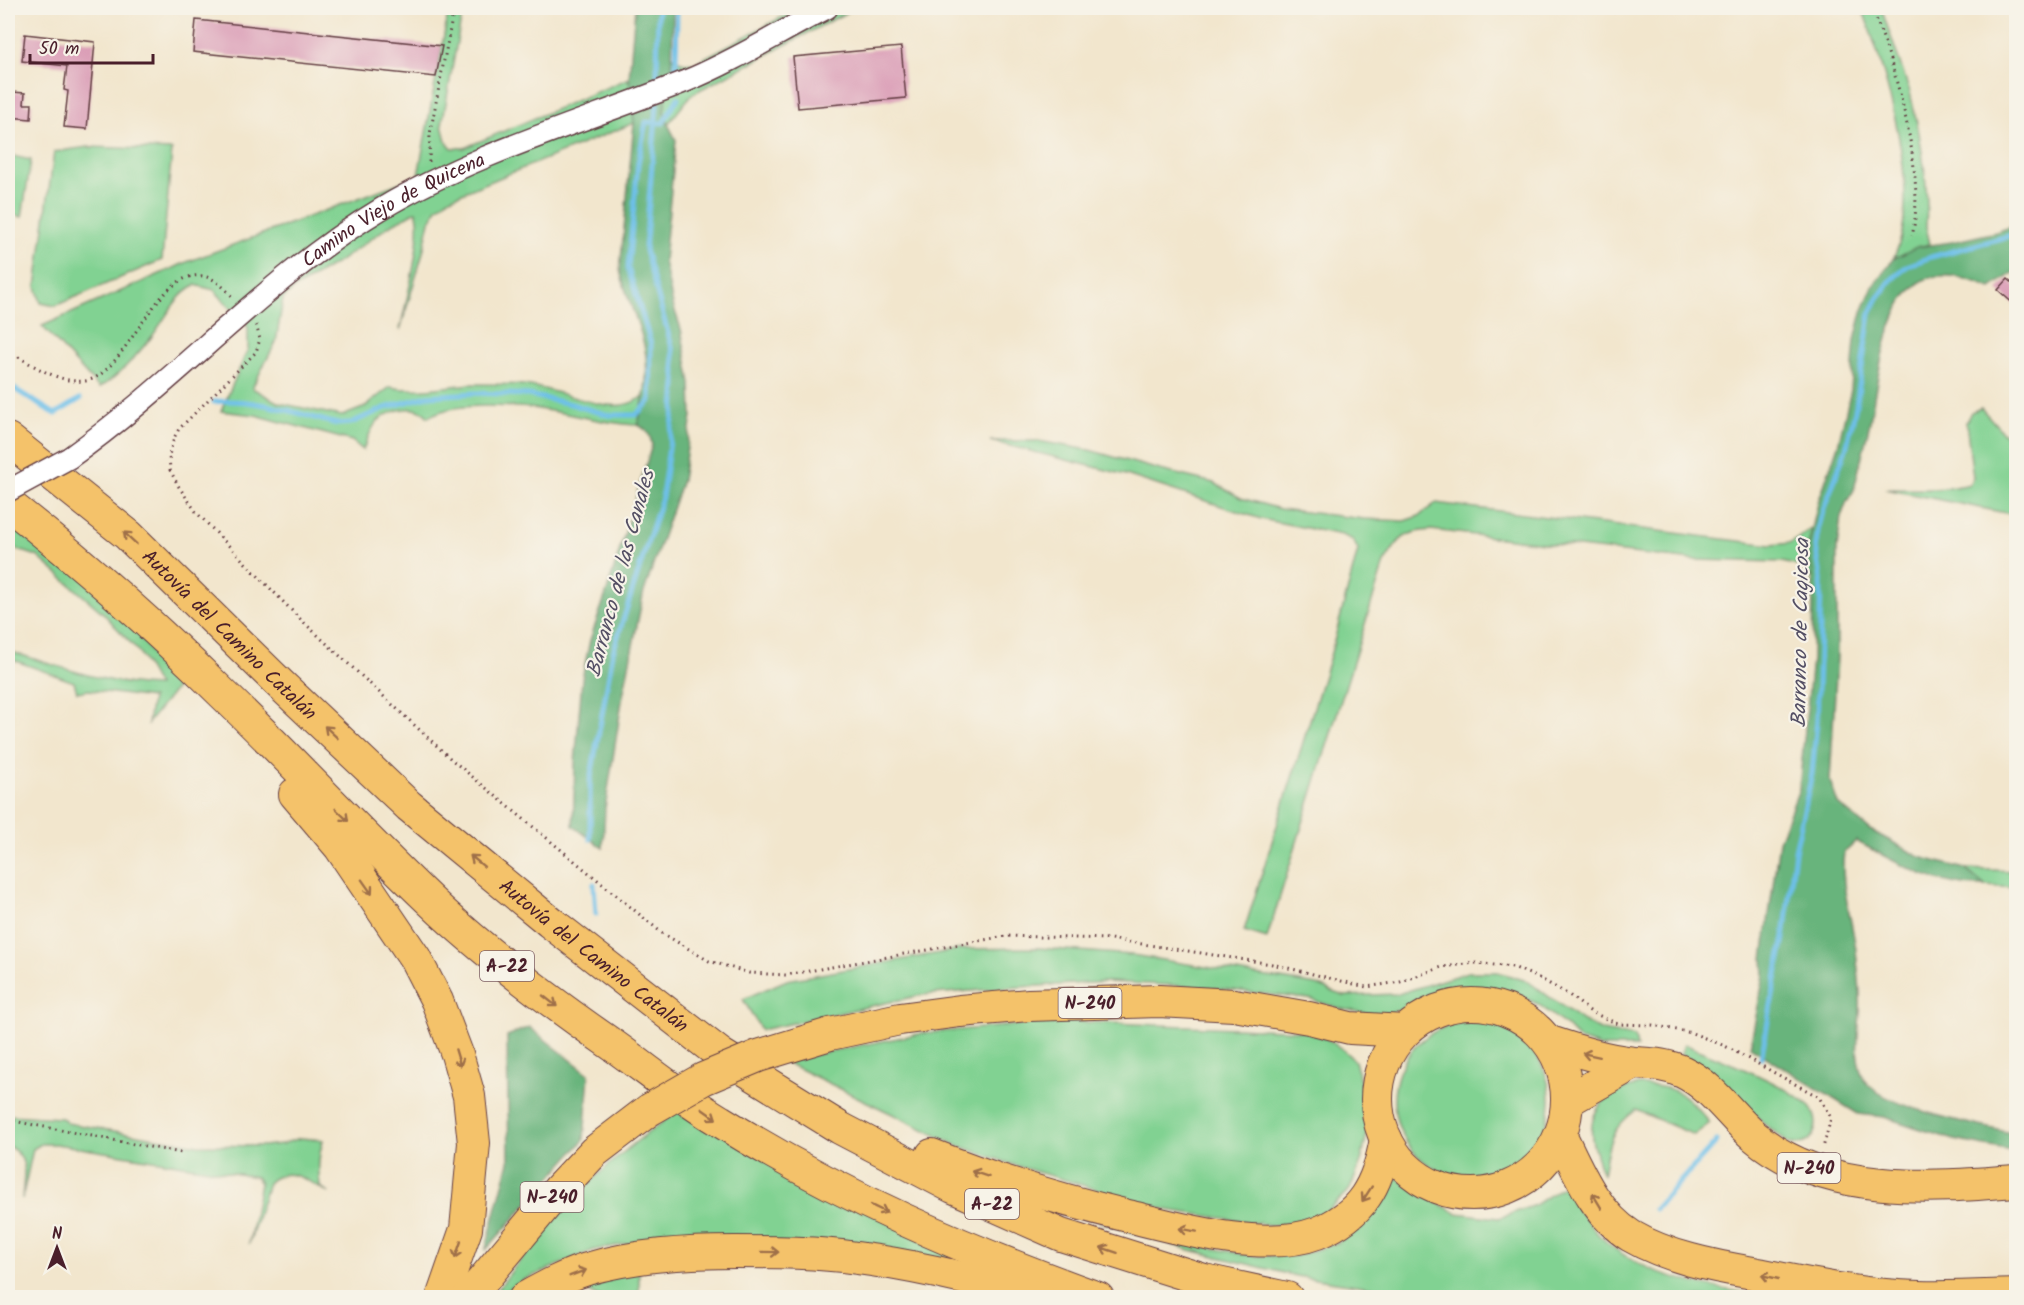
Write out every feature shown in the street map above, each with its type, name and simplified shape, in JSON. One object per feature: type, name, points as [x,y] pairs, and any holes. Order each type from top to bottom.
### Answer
[{"type":"highway","name":"Autovía del Camino Catalán","points":[[8,440],[128,535],[409,806],[550,922],[720,1054],[840,1128],[953,1187],[1061,1235],[1204,1280],[1287,1298]]},
{"type":"highway","name":"A-22","points":[[8,504],[130,606],[224,694],[444,914],[550,1002],[718,1120],[810,1173],[884,1211],[969,1249],[1098,1298]]},
{"type":"highway","points":[[8,512],[119,612],[215,708],[290,788],[340,847],[415,958],[437,1001],[457,1054],[469,1096],[474,1143],[466,1229],[441,1298]]},
{"type":"highway","name":"N-240","points":[[468,1298],[539,1210],[594,1152],[649,1110],[703,1079],[758,1056],[830,1034],[900,1019],[960,1011],[1029,1005],[1159,1001],[1234,1005],[1309,1018],[1350,1028],[1405,1031]]},
{"type":"highway","name":"N-240","points":[[1480,1004],[1507,1010],[1531,1023],[1550,1042],[1562,1065],[1567,1082],[1567,1113],[1561,1136],[1549,1157],[1526,1178],[1498,1191],[1478,1195],[1438,1188],[1423,1181],[1402,1162],[1386,1139],[1379,1118],[1377,1093],[1382,1069],[1390,1050],[1405,1031],[1427,1015],[1453,1006],[1480,1004]]},
{"type":"highway","points":[[1350,1028],[1382,1069]]},
{"type":"highway","name":"N-240","points":[[1550,1042],[1587,1054],[1634,1063],[1646,1062],[1669,1066],[1685,1073],[1724,1105],[1753,1135],[1789,1161],[1829,1175],[1877,1183],[1912,1185],[1969,1185],[2016,1181]]},
{"type":"highway","points":[[720,1054],[863,1127],[974,1172],[1082,1205],[1174,1228],[1246,1240],[1281,1240],[1316,1233],[1342,1220],[1365,1199],[1376,1180],[1386,1139]]},
{"type":"highway","points":[[1567,1101],[1634,1063]]},
{"type":"highway","points":[[1561,1136],[1576,1168],[1602,1211],[1630,1235],[1669,1252],[1715,1266],[1839,1290],[1919,1297],[2016,1295]]},
{"type":"highway","points":[[525,1298],[564,1278],[612,1263],[659,1255],[719,1252],[810,1253],[857,1258],[966,1279],[1039,1298]]},
{"type":"street","name":"Camino Viejo de Quicena","points":[[8,490],[69,458],[133,410],[245,310],[346,230],[431,182],[542,134],[712,70],[827,8]]},
{"type":"path","points":[[431,182],[428,151],[430,134],[454,8]]},
{"type":"path","points":[[1872,8],[1894,69],[1910,146],[1916,205],[1916,220],[1912,236]]},
{"type":"path","points":[[8,351],[64,380],[93,380],[107,368],[164,295],[181,280],[204,277],[214,280],[245,310],[260,333],[256,352],[179,429],[171,446],[170,470],[197,513],[297,616],[452,760],[662,933],[709,961],[749,973],[786,975],[1006,936],[1110,939],[1272,964],[1365,987],[1400,982],[1443,968],[1475,963],[1513,967],[1541,979],[1569,995],[1591,1012],[1618,1024],[1652,1025],[1692,1033],[1725,1046],[1819,1097],[1831,1118],[1826,1144],[1814,1169]]},
{"type":"path","points":[[8,1120],[181,1153]]},
{"type":"green space","points":[[449,8],[463,8],[442,125],[446,141],[452,148],[464,148],[629,78],[634,123],[450,198],[437,208],[430,221],[400,330],[416,251],[418,221],[416,211],[389,226],[340,261],[295,288],[283,299],[276,342],[252,388],[279,403],[342,416],[363,408],[390,387],[421,389],[473,384],[523,385],[601,404],[626,404],[644,397],[638,425],[519,407],[464,407],[449,409],[428,417],[418,410],[405,409],[384,416],[376,423],[363,450],[352,441],[255,415],[221,411],[248,349],[248,327],[214,290],[195,285],[175,302],[133,359],[99,388],[42,326],[187,262],[418,176]]},
{"type":"green space","points":[[635,8],[673,8],[672,69],[664,111],[676,140],[664,261],[673,305],[681,329],[691,383],[692,416],[682,480],[643,595],[622,701],[605,809],[603,848],[573,826],[575,763],[582,679],[590,640],[652,445],[648,433],[638,425],[646,383],[645,351],[620,270],[634,123],[629,78]]},
{"type":"green space","points":[[799,8],[855,8],[692,94],[668,124],[664,111],[672,56],[681,62],[693,64]]},
{"type":"green space","points":[[1862,8],[1881,8],[1910,92],[1925,172],[1926,227],[1930,244],[1917,247],[1893,259],[1902,233],[1905,203],[1903,169],[1890,99]]},
{"type":"green space","points":[[88,147],[172,150],[162,260],[55,306],[41,303],[36,287],[54,152]]},
{"type":"green space","points":[[8,155],[31,160],[22,217],[8,213]]},
{"type":"green space","points":[[2016,225],[2016,271],[1991,288],[1967,279],[1949,276],[1924,280],[1911,290],[1901,305],[1885,343],[1870,422],[1854,490],[1841,517],[1837,548],[1837,657],[1830,781],[1838,804],[1870,830],[1920,857],[1965,869],[1985,886],[1967,886],[1934,878],[1902,865],[1856,841],[1844,852],[1845,893],[1856,947],[1860,986],[1858,1054],[1864,1079],[1873,1089],[1910,1107],[2016,1134],[2016,1147],[2011,1151],[1954,1140],[1884,1117],[1858,1114],[1750,1047],[1764,975],[1763,959],[1779,841],[1799,789],[1812,659],[1813,580],[1808,547],[1818,503],[1838,445],[1851,390],[1855,340],[1862,312],[1873,286],[1893,259],[1917,247],[1952,242]]},
{"type":"green space","points":[[1981,408],[2008,438],[2016,443],[2016,515],[1885,489],[1939,489],[1970,484],[1973,477],[1966,422],[1971,412]]},
{"type":"green space","points":[[990,441],[1038,441],[1089,450],[1214,483],[1241,498],[1280,509],[1364,519],[1404,521],[1419,516],[1436,503],[1771,545],[1791,543],[1812,528],[1808,547],[1813,580],[1802,567],[1782,562],[1693,560],[1431,530],[1402,538],[1384,563],[1267,938],[1244,931],[1331,653],[1358,550],[1353,540],[1342,535],[1261,519],[1126,475]]},
{"type":"green space","points":[[8,519],[118,604],[176,688],[148,723],[152,698],[89,690],[77,692],[74,682],[16,661],[8,661],[8,651],[101,678],[158,686],[139,652],[103,613],[37,556],[16,549],[8,554]]},
{"type":"green space","points":[[1965,869],[2016,871],[2016,888],[1985,886]]},
{"type":"green space","points":[[1039,948],[1132,955],[1317,985],[1343,996],[1398,994],[1468,972],[1498,972],[1527,981],[1583,1021],[1602,1031],[1635,1037],[1637,1047],[1602,1047],[1580,1040],[1538,1004],[1510,992],[1485,988],[1459,991],[1379,1015],[1342,1009],[1309,999],[1206,987],[1108,982],[1019,987],[922,995],[761,1030],[743,999],[787,980],[962,949]]},
{"type":"green space","points":[[1063,1021],[1305,1031],[1327,1039],[1355,1061],[1360,1080],[1367,1133],[1361,1162],[1350,1189],[1324,1214],[1277,1226],[1167,1210],[1014,1165],[954,1144],[785,1062],[924,1033]]},
{"type":"green space","points":[[1472,1022],[1487,1023],[1502,1028],[1527,1045],[1544,1070],[1549,1085],[1549,1115],[1544,1130],[1527,1155],[1502,1172],[1487,1177],[1472,1178],[1457,1177],[1442,1172],[1417,1155],[1400,1130],[1395,1115],[1394,1100],[1395,1085],[1400,1070],[1417,1045],[1442,1028],[1457,1023]]},
{"type":"green space","points":[[529,1027],[589,1074],[584,1140],[485,1251],[509,1162],[507,1036]]},
{"type":"green space","points":[[1684,1044],[1764,1078],[1794,1094],[1806,1103],[1815,1117],[1816,1125],[1811,1139],[1797,1145],[1788,1143],[1725,1090],[1707,1071],[1681,1054]]},
{"type":"green space","points":[[1639,1085],[1663,1087],[1680,1094],[1687,1098],[1710,1123],[1694,1135],[1636,1110],[1620,1124],[1611,1138],[1603,1175],[1593,1143],[1594,1117],[1598,1108],[1611,1096]]},
{"type":"green space","points":[[680,1109],[1017,1281],[751,1238],[658,1238],[594,1250],[523,1280],[498,1297],[491,1298],[538,1239],[588,1184],[632,1145]]},
{"type":"green space","points":[[8,1115],[62,1118],[67,1123],[198,1145],[263,1146],[282,1144],[300,1138],[323,1140],[319,1163],[320,1186],[329,1193],[299,1176],[291,1174],[276,1177],[268,1183],[249,1244],[260,1183],[256,1177],[56,1144],[41,1144],[33,1149],[22,1199],[23,1162],[20,1156],[8,1146]]},
{"type":"green space","points":[[1396,1177],[1456,1213],[1499,1218],[1535,1205],[1565,1185],[1599,1235],[1616,1250],[1635,1262],[1677,1278],[1767,1297],[1469,1298],[1415,1294],[1296,1276],[1190,1250],[1098,1222],[1253,1256],[1297,1256],[1339,1242],[1365,1220]]},
{"type":"green space","points":[[639,1270],[639,1297],[598,1297],[588,1291],[574,1297],[555,1298],[566,1290]]},
{"type":"building","points":[[196,20],[442,46],[436,77],[193,52]]},
{"type":"building","points":[[25,34],[95,42],[87,129],[64,127],[68,91],[64,90],[67,66],[22,61]]},
{"type":"building","points":[[901,47],[906,98],[798,108],[793,57]]},
{"type":"building","points":[[12,92],[25,93],[24,104],[32,104],[31,119],[8,117],[8,102],[11,102]]},
{"type":"building","points":[[2008,279],[2016,286],[2016,306],[1998,290]]},
{"type":"waterway","name":"Barranco de las Canales","points":[[657,80],[658,8]]},
{"type":"waterway","points":[[676,69],[677,8]]},
{"type":"waterway","points":[[214,402],[261,404],[337,424],[351,423],[385,408],[428,396],[476,393],[528,395],[608,415],[636,415],[650,401],[651,344],[628,268],[638,163],[646,122],[663,123],[678,98]]},
{"type":"waterway","name":"Barranco de las Canales","points":[[590,839],[590,782],[613,652],[662,497],[674,412],[676,384],[673,351],[645,250],[657,104]]},
{"type":"waterway","name":"Barranco de Cagicosa","points":[[1761,1058],[1784,937],[1795,851],[1812,774],[1817,720],[1820,625],[1821,579],[1816,547],[1818,530],[1846,449],[1856,406],[1870,314],[1891,280],[1907,266],[1931,257],[2016,234]]},
{"type":"waterway","points":[[8,385],[55,414],[80,399]]},
{"type":"waterway","name":"Barranco de las Canales","points":[[594,884],[596,914]]},
{"type":"waterway","name":"Barranco de Cagicosa","points":[[1655,1209],[1717,1141]]}]
